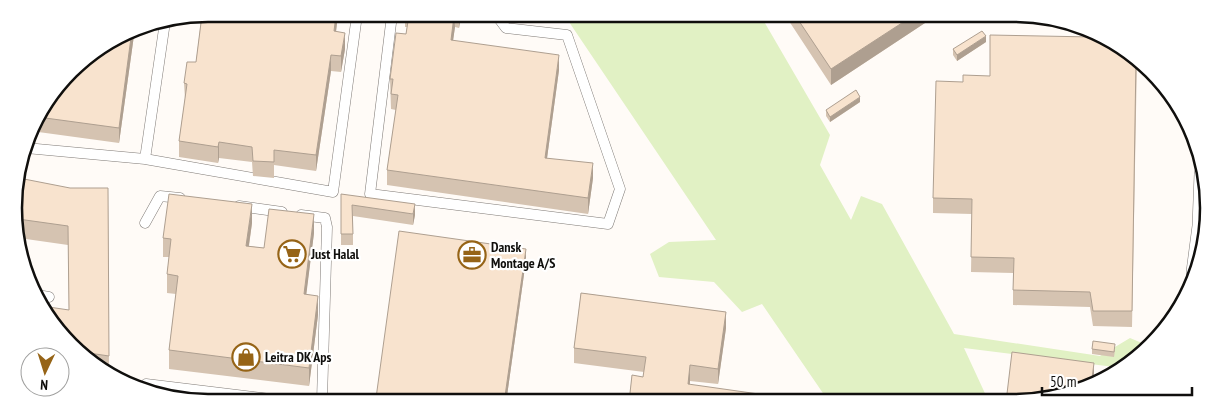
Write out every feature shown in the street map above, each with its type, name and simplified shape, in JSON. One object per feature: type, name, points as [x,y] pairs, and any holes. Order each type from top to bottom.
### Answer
[{"type":"lane","points":[[32,149],[145,160],[333,192],[356,22]]},
{"type":"lane","points":[[391,22],[370,194],[608,224],[620,189],[567,36],[506,28],[502,22]]},
{"type":"lane","points":[[145,160],[164,28]]},
{"type":"lane","points":[[23,191],[45,192]]},
{"type":"lane","points":[[144,223],[160,196],[189,200]]},
{"type":"lane","points":[[228,205],[325,218],[327,227],[322,394]]},
{"type":"lane","points":[[44,296],[49,297]]},
{"type":"lane","points":[[147,384],[229,394]]},
{"type":"green space","points":[[569,22],[764,22],[830,135],[820,165],[851,220],[861,196],[882,204],[954,334],[1100,356],[1130,338],[1142,343],[1111,367],[964,348],[985,394],[824,394],[762,304],[742,312],[714,282],[659,277],[650,254],[669,242],[716,240]]},
{"type":"building","points":[[335,22],[334,31],[345,33],[341,56],[331,55],[316,155],[274,150],[274,162],[253,161],[252,147],[219,142],[218,147],[179,141],[187,84],[184,83],[187,62],[196,62],[201,23]]},
{"type":"building","points":[[408,22],[453,22],[451,40],[559,55],[545,158],[593,163],[588,198],[387,170],[398,95],[391,94],[393,79],[390,79],[396,33],[406,34]]},
{"type":"building","points":[[800,22],[903,22],[831,69]]},
{"type":"building","points":[[982,31],[986,36],[957,55],[953,49]]},
{"type":"building","points":[[990,35],[1085,37],[1106,47],[1136,69],[1132,311],[1093,311],[1090,292],[1013,290],[1014,258],[971,257],[972,199],[933,198],[936,81],[963,82],[963,75],[990,76]]},
{"type":"building","points":[[131,40],[119,128],[46,118],[61,95],[77,77],[115,47]]},
{"type":"building","points":[[856,90],[860,97],[830,117],[826,110]]},
{"type":"building","points":[[25,179],[70,188],[108,188],[109,356],[92,354],[77,340],[51,307],[69,310],[68,226],[23,220]]},
{"type":"building","points":[[169,194],[252,204],[246,246],[264,248],[269,209],[314,214],[304,294],[318,296],[309,368],[169,350],[178,276],[167,274],[171,239],[163,238]]},
{"type":"building","points":[[341,194],[415,204],[413,214],[352,205],[353,234],[341,234]]},
{"type":"building","points":[[399,231],[526,249],[505,394],[377,394]]},
{"type":"building","points":[[581,293],[726,312],[718,369],[690,365],[688,384],[759,394],[630,394],[632,375],[643,377],[646,357],[574,348]]},
{"type":"building","points":[[1093,341],[1115,344],[1114,352],[1092,349]]},
{"type":"building","points":[[1012,352],[1094,363],[1092,377],[1073,385],[1038,393],[1007,394]]},
{"type":"place","name":"Just Halal","points":[[292,254]]},
{"type":"place","name":"Dansk Montage A/S","points":[[472,255]]},
{"type":"place","name":"Leitra DK Aps","points":[[246,357]]}]
